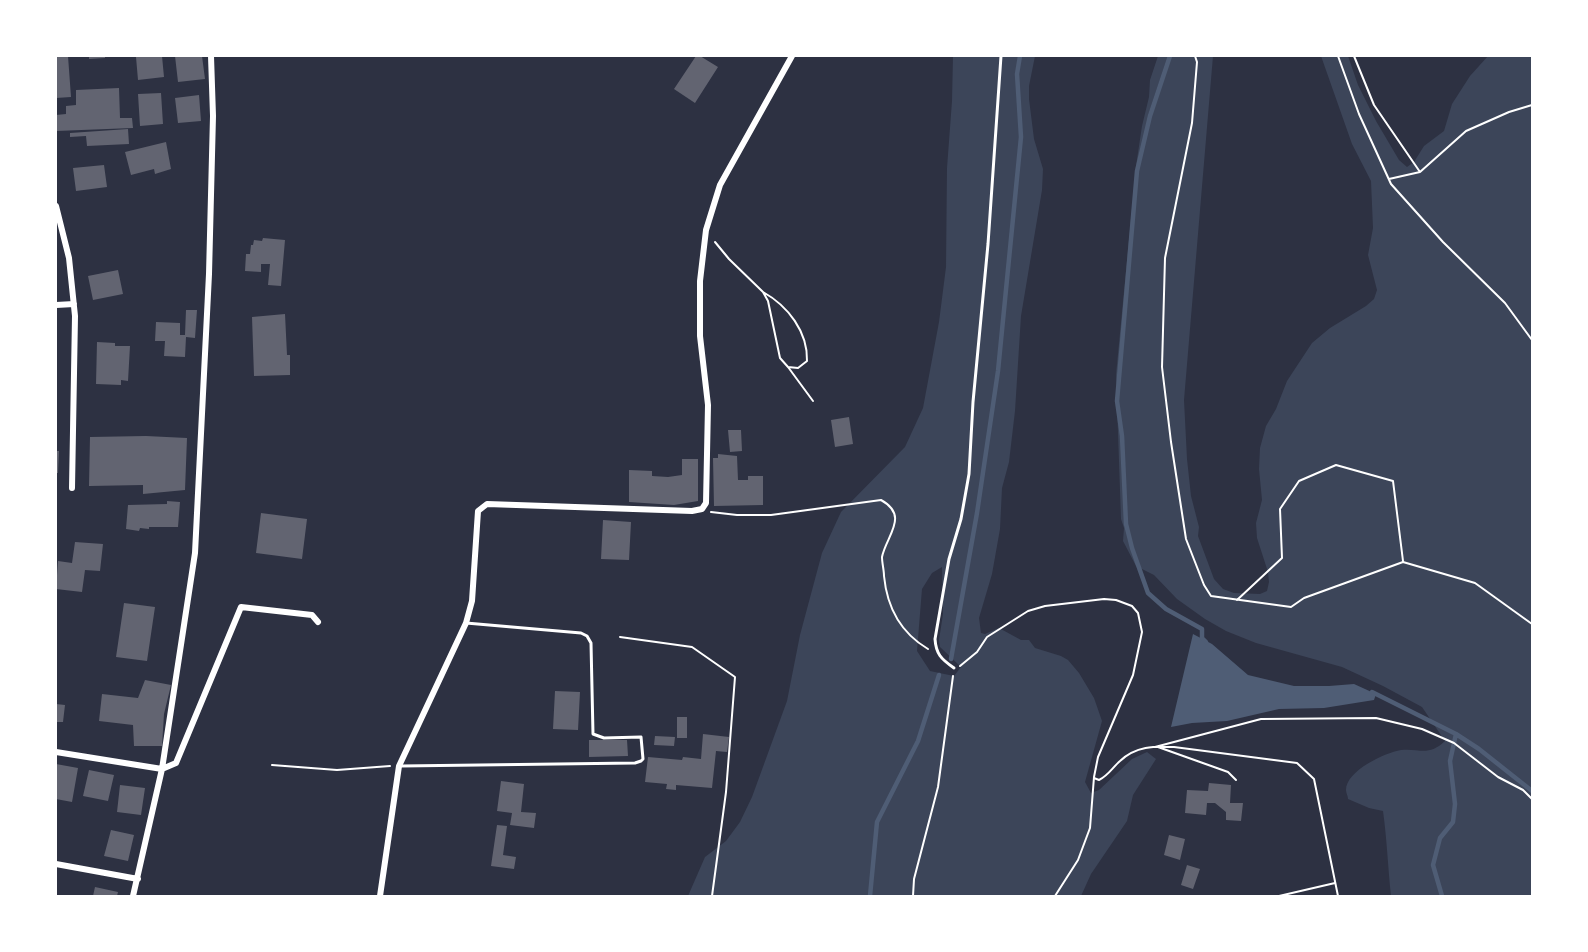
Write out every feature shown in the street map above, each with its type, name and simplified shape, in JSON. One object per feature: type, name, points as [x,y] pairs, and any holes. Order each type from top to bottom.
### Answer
[{"type":"street","points":[[133,897],[162,769],[195,553],[209,274],[213,116],[211,56]]},
{"type":"street","points":[[380,897],[399,766],[466,623],[472,601],[476,516],[482,506],[487,504],[692,511],[704,506],[708,405],[700,336],[700,313],[701,271],[706,230],[720,185],[792,56]]},
{"type":"street","points":[[56,206],[67,248],[74,304],[72,488]]},
{"type":"street","points":[[56,305],[74,304]]},
{"type":"street","points":[[56,752],[162,769],[176,763],[241,607],[312,615],[318,622]]},
{"type":"street","points":[[56,864],[138,879]]},
{"type":"lane","points":[[954,668],[945,662],[935,650],[935,639],[949,559],[961,519],[969,474],[1001,56]]},
{"type":"lane","points":[[399,766],[635,763],[643,759],[641,737],[599,738],[593,734],[591,643],[587,636],[581,633],[466,623]]},
{"type":"path","points":[[1195,56],[1197,62],[1192,123],[1165,258],[1162,367],[1186,539],[1204,585],[1211,596],[1291,607],[1304,598],[1403,562],[1475,583],[1533,624]]},
{"type":"path","points":[[1338,56],[1359,114],[1389,179],[1443,242],[1505,303],[1533,340]]},
{"type":"path","points":[[1354,56],[1374,105],[1420,171]]},
{"type":"path","points":[[1389,179],[1420,171],[1466,131],[1509,112],[1533,105]]},
{"type":"path","points":[[706,230],[729,259],[763,292],[779,301],[799,326],[808,351],[807,361],[798,368],[788,367]]},
{"type":"path","points":[[763,292],[768,301],[780,358],[813,401]]},
{"type":"path","points":[[1237,600],[1282,558],[1280,509],[1299,481],[1336,465],[1393,481],[1403,562]]},
{"type":"path","points":[[704,506],[708,511],[737,515],[771,515],[881,500],[890,505],[894,513],[893,533],[882,557],[885,585],[893,613],[902,628],[917,642],[928,649],[935,650]]},
{"type":"path","points":[[913,897],[914,879],[938,787],[954,668],[977,652],[987,637],[1028,611],[1045,606],[1104,599],[1116,600],[1132,606],[1138,613],[1142,632],[1133,675],[1098,757],[1090,828],[1078,860],[1055,897]]},
{"type":"path","points":[[620,637],[692,647],[735,677],[726,792],[712,897]]},
{"type":"path","points":[[1155,747],[1177,739],[1261,718],[1376,718],[1422,729],[1454,742],[1498,777],[1523,790],[1533,799]]},
{"type":"path","points":[[1094,777],[1099,780],[1104,778],[1121,760],[1136,749],[1155,747],[1174,747],[1297,763],[1314,779],[1338,897]]},
{"type":"path","points":[[1155,747],[1228,772],[1236,780]]},
{"type":"path","points":[[272,765],[337,770],[399,766]]},
{"type":"path","points":[[1279,897],[1335,883]]},
{"type":"shaded area","points":[[953,56],[1035,56],[1029,99],[1034,139],[1043,169],[1042,190],[1021,316],[1015,411],[1009,462],[1002,488],[1000,529],[992,574],[979,618],[981,633],[985,634],[999,628],[1021,640],[1029,640],[1035,648],[1068,660],[1079,673],[1094,698],[1102,721],[1085,782],[1091,793],[1099,790],[1132,759],[1147,752],[1156,759],[1133,795],[1127,821],[1091,874],[1081,896],[688,896],[705,857],[726,841],[740,822],[752,797],[787,701],[800,635],[822,553],[841,512],[905,447],[923,408],[939,322],[946,267],[947,168]],"holes":[[[942,567],[943,614],[940,647],[961,667],[954,676],[930,671],[917,651],[922,589],[932,573]]]},
{"type":"shaded area","points":[[1158,56],[1213,56],[1184,400],[1187,459],[1191,496],[1199,527],[1198,536],[1214,579],[1223,589],[1234,593],[1260,594],[1267,591],[1269,582],[1257,538],[1256,523],[1262,500],[1259,469],[1260,448],[1266,426],[1276,409],[1287,381],[1312,343],[1330,328],[1366,306],[1374,299],[1377,290],[1368,255],[1373,228],[1371,181],[1352,144],[1321,56],[1348,56],[1358,85],[1376,121],[1399,160],[1407,167],[1414,162],[1424,146],[1444,131],[1452,104],[1470,76],[1488,56],[1532,56],[1532,896],[1391,896],[1383,811],[1348,799],[1346,790],[1352,776],[1376,759],[1401,750],[1434,749],[1445,741],[1422,707],[1342,667],[1256,643],[1226,631],[1177,599],[1154,575],[1136,566],[1123,541],[1116,375],[1136,166],[1150,80]]},
{"type":"shaded area","points":[[1193,634],[1212,644],[1248,675],[1294,686],[1354,684],[1376,694],[1374,700],[1324,708],[1279,709],[1227,721],[1171,727]]},
{"type":"building","points":[[56,56],[68,56],[71,97],[56,98]]},
{"type":"building","points":[[89,56],[105,56],[105,58],[89,59]]},
{"type":"building","points":[[162,56],[164,77],[138,80],[136,57]]},
{"type":"building","points":[[175,56],[202,56],[205,79],[178,82]]},
{"type":"building","points":[[696,56],[718,67],[695,103],[674,89]]},
{"type":"building","points":[[119,88],[120,118],[132,118],[133,128],[56,131],[56,115],[66,114],[66,106],[76,105],[76,90]]},
{"type":"building","points":[[161,93],[163,124],[140,126],[138,94]]},
{"type":"building","points":[[199,95],[201,121],[178,123],[175,98]]},
{"type":"building","points":[[128,129],[129,144],[87,146],[86,136],[70,137],[70,133]]},
{"type":"building","points":[[166,142],[171,169],[155,174],[154,169],[131,175],[125,152]]},
{"type":"building","points":[[104,165],[107,187],[76,191],[73,168]]},
{"type":"building","points":[[263,238],[285,240],[281,286],[268,285],[270,264],[261,264],[261,272],[245,271],[246,254],[250,254],[254,240],[262,241]]},
{"type":"building","points":[[118,270],[123,294],[93,300],[88,276]]},
{"type":"building","points":[[186,310],[197,310],[195,338],[186,337],[185,357],[164,356],[165,341],[155,341],[156,322],[180,323],[180,335],[185,335]]},
{"type":"building","points":[[285,314],[290,375],[254,376],[252,317]]},
{"type":"building","points":[[97,342],[115,343],[115,346],[130,346],[128,381],[121,380],[121,385],[96,384]]},
{"type":"building","points":[[849,417],[853,444],[835,447],[831,420]]},
{"type":"building","points":[[728,430],[741,430],[742,451],[730,452]]},
{"type":"building","points":[[90,437],[187,438],[185,490],[143,494],[143,485],[89,486]]},
{"type":"building","points":[[56,451],[59,451],[58,473],[56,473]]},
{"type":"building","points":[[718,454],[737,456],[738,480],[748,480],[748,476],[763,476],[763,505],[714,506],[713,458],[718,458]]},
{"type":"building","points":[[682,459],[698,459],[698,501],[674,505],[629,502],[629,470],[652,471],[652,476],[682,475]]},
{"type":"building","points":[[167,501],[180,502],[178,527],[149,527],[149,529],[140,528],[139,531],[126,529],[128,505],[167,504]]},
{"type":"building","points":[[261,513],[307,519],[302,559],[256,553]]},
{"type":"building","points":[[603,520],[631,522],[629,560],[601,559]]},
{"type":"building","points":[[75,542],[103,544],[100,571],[85,570],[82,592],[56,589],[58,561],[72,563]]},
{"type":"building","points":[[124,603],[155,607],[147,661],[116,657]]},
{"type":"building","points":[[145,680],[171,685],[164,714],[162,746],[134,746],[133,725],[99,721],[102,694],[138,698]]},
{"type":"building","points":[[555,691],[580,692],[578,730],[553,729]]},
{"type":"building","points":[[56,704],[65,705],[63,722],[56,722]]},
{"type":"building","points":[[677,717],[687,717],[687,738],[677,738]]},
{"type":"building","points":[[703,734],[729,737],[727,752],[716,751],[712,788],[676,785],[676,790],[666,789],[667,784],[645,782],[648,757],[701,759]]},
{"type":"building","points":[[655,736],[675,737],[674,746],[654,745]]},
{"type":"building","points":[[589,740],[627,740],[628,756],[589,757]]},
{"type":"building","points":[[56,764],[78,768],[72,802],[56,799]]},
{"type":"building","points":[[89,770],[114,775],[108,801],[83,796]]},
{"type":"building","points":[[501,781],[524,784],[521,812],[536,813],[534,828],[510,825],[512,813],[497,811]]},
{"type":"building","points":[[1209,783],[1231,785],[1230,803],[1243,803],[1241,821],[1226,820],[1226,812],[1215,803],[1207,803],[1206,815],[1185,813],[1187,790],[1208,791]]},
{"type":"building","points":[[120,785],[145,788],[141,815],[117,812]]},
{"type":"building","points":[[497,825],[507,826],[503,855],[516,857],[514,869],[491,866]]},
{"type":"building","points":[[111,830],[134,835],[128,861],[104,856]]},
{"type":"building","points":[[1169,835],[1185,839],[1180,860],[1164,855]]},
{"type":"building","points":[[1187,865],[1200,869],[1193,889],[1181,885]]},
{"type":"building","points":[[95,887],[118,892],[117,896],[93,896]]},
{"type":"waterway","points":[[951,659],[977,513],[998,371],[1021,137],[1017,74],[1020,56]]},
{"type":"waterway","points":[[1170,56],[1150,116],[1137,171],[1117,401],[1122,436],[1126,524],[1148,593],[1166,609],[1202,629],[1202,638],[1206,642]]},
{"type":"waterway","points":[[870,896],[877,822],[918,741],[939,675]]},
{"type":"waterway","points":[[1372,692],[1456,734],[1479,749],[1532,791]]},
{"type":"waterway","points":[[1442,896],[1433,865],[1440,838],[1453,822],[1455,804],[1450,761],[1456,734]]}]
